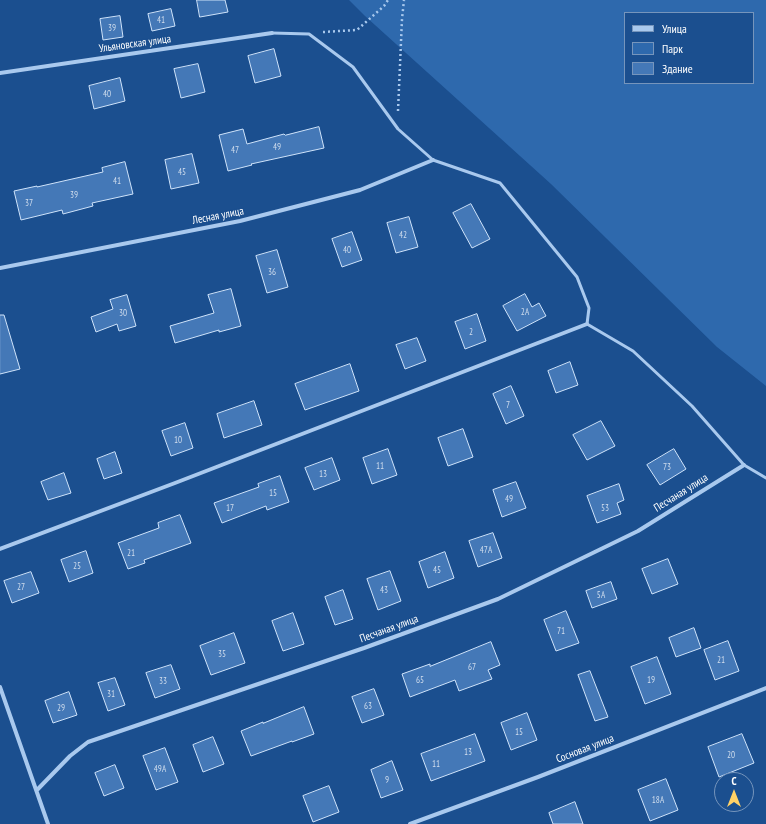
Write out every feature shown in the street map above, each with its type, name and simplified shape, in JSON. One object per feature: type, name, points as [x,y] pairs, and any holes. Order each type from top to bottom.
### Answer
[{"type":"street","name":"Ульяновская улица","points":[[0,73],[272,33]]},
{"type":"street","name":"Лесная улица","points":[[0,268],[240,221],[360,190],[433,160]]},
{"type":"street","points":[[0,549],[587,324]]},
{"type":"street","name":"Песчаная улица","points":[[37,790],[70,756],[88,742],[364,648],[498,599],[638,531],[744,465]]},
{"type":"street","points":[[0,687],[48,824]]},
{"type":"street","name":"Сосновая улица","points":[[410,824],[545,774],[766,688]]},
{"type":"lane","points":[[272,33],[309,34],[353,67],[398,129],[433,160],[500,183],[577,277],[589,308],[587,324],[633,351],[692,406],[744,465],[766,478]]},
{"type":"path","points":[[309,34],[357,30],[384,6],[388,0]]},
{"type":"path","points":[[398,129],[404,0]]},
{"type":"green space","points":[[349,0],[766,0],[766,386],[717,347],[551,184]]},
{"type":"building","points":[[197,0],[225,0],[228,12],[200,17]]},
{"type":"building","points":[[171,9],[175,26],[152,31],[148,14]]},
{"type":"building","points":[[120,16],[123,37],[103,40],[100,19]]},
{"type":"building","points":[[274,49],[281,76],[255,83],[248,56]]},
{"type":"building","points":[[198,64],[205,92],[181,98],[174,69]]},
{"type":"building","points":[[120,78],[125,101],[94,109],[89,86]]},
{"type":"building","points":[[319,127],[324,148],[251,164],[252,165],[228,171],[219,135],[243,129],[247,144],[284,134]]},
{"type":"building","points":[[192,154],[199,183],[171,189],[165,160]]},
{"type":"building","points":[[125,162],[133,194],[92,203],[93,206],[63,214],[62,210],[21,220],[14,191],[103,172],[102,168]]},
{"type":"building","points":[[471,204],[490,239],[472,248],[453,213]]},
{"type":"building","points":[[409,217],[418,247],[396,253],[387,223]]},
{"type":"building","points":[[352,232],[362,260],[342,267],[332,239]]},
{"type":"building","points":[[277,250],[288,287],[267,293],[256,256]]},
{"type":"building","points":[[231,289],[241,326],[219,332],[219,330],[175,343],[170,326],[214,313],[208,295]]},
{"type":"building","points":[[525,294],[532,307],[539,303],[546,316],[517,331],[503,306]]},
{"type":"building","points":[[127,295],[136,326],[119,331],[117,324],[96,332],[91,317],[113,309],[110,300]]},
{"type":"building","points":[[477,314],[486,341],[465,349],[455,322]]},
{"type":"building","points":[[0,315],[4,315],[20,369],[0,374]]},
{"type":"building","points":[[417,338],[426,361],[405,369],[396,345]]},
{"type":"building","points":[[570,362],[578,385],[556,393],[548,371]]},
{"type":"building","points":[[350,364],[359,391],[305,410],[295,384]]},
{"type":"building","points":[[511,386],[524,416],[506,424],[493,394]]},
{"type":"building","points":[[254,401],[262,425],[224,438],[217,414]]},
{"type":"building","points":[[601,421],[615,446],[587,460],[573,435]]},
{"type":"building","points":[[185,423],[193,448],[171,456],[162,431]]},
{"type":"building","points":[[463,429],[473,457],[448,466],[438,438]]},
{"type":"building","points":[[388,449],[397,475],[372,484],[363,458]]},
{"type":"building","points":[[674,449],[686,469],[660,485],[647,465]]},
{"type":"building","points":[[115,452],[122,473],[104,479],[97,459]]},
{"type":"building","points":[[332,458],[340,480],[314,490],[305,468]]},
{"type":"building","points":[[64,473],[71,493],[48,500],[41,482]]},
{"type":"building","points":[[280,476],[289,502],[267,510],[266,506],[222,523],[214,503],[259,487],[258,484]]},
{"type":"building","points":[[516,482],[526,508],[502,517],[493,490]]},
{"type":"building","points":[[619,484],[624,500],[617,503],[621,514],[597,523],[587,496]]},
{"type":"building","points":[[180,515],[191,543],[144,560],[145,563],[128,569],[118,543],[159,528],[158,523]]},
{"type":"building","points":[[493,533],[502,558],[478,567],[469,541]]},
{"type":"building","points":[[86,551],[93,573],[69,582],[61,560]]},
{"type":"building","points":[[445,552],[454,578],[428,588],[419,562]]},
{"type":"building","points":[[668,559],[678,584],[652,594],[642,569]]},
{"type":"building","points":[[390,571],[401,601],[378,610],[367,579]]},
{"type":"building","points":[[31,572],[39,593],[12,603],[4,581]]},
{"type":"building","points":[[611,582],[617,599],[592,608],[586,591]]},
{"type":"building","points":[[343,590],[353,619],[335,625],[325,597]]},
{"type":"building","points":[[566,611],[579,643],[556,651],[544,620]]},
{"type":"building","points":[[293,613],[304,644],[283,651],[272,621]]},
{"type":"building","points":[[694,628],[701,648],[676,657],[669,638]]},
{"type":"building","points":[[234,633],[245,663],[211,675],[200,646]]},
{"type":"building","points":[[728,641],[739,671],[715,680],[704,650]]},
{"type":"building","points":[[491,642],[500,665],[488,670],[492,679],[459,691],[455,680],[410,697],[402,674],[430,664],[430,666]]},
{"type":"building","points":[[657,657],[671,694],[645,704],[631,667]]},
{"type":"building","points":[[171,665],[180,689],[155,698],[146,673]]},
{"type":"building","points":[[590,671],[608,717],[595,721],[578,675]]},
{"type":"building","points":[[115,678],[125,705],[108,711],[98,683]]},
{"type":"building","points":[[374,689],[384,715],[362,723],[352,697]]},
{"type":"building","points":[[69,692],[77,715],[53,723],[45,701]]},
{"type":"building","points":[[304,707],[314,734],[251,756],[241,731]]},
{"type":"building","points":[[527,713],[537,740],[511,750],[501,723]]},
{"type":"building","points":[[475,734],[485,761],[431,781],[421,754]]},
{"type":"building","points":[[742,734],[754,763],[732,772],[717,772],[708,747]]},
{"type":"building","points":[[213,737],[224,764],[203,772],[193,745]]},
{"type":"building","points":[[165,748],[178,782],[156,790],[143,756]]},
{"type":"building","points":[[392,761],[403,790],[381,798],[371,770]]},
{"type":"building","points":[[115,765],[124,788],[104,796],[95,773]]},
{"type":"building","points":[[666,779],[678,810],[650,821],[638,790]]},
{"type":"building","points":[[329,786],[339,812],[313,822],[303,796]]},
{"type":"building","points":[[575,802],[583,824],[553,824],[549,813]]}]
